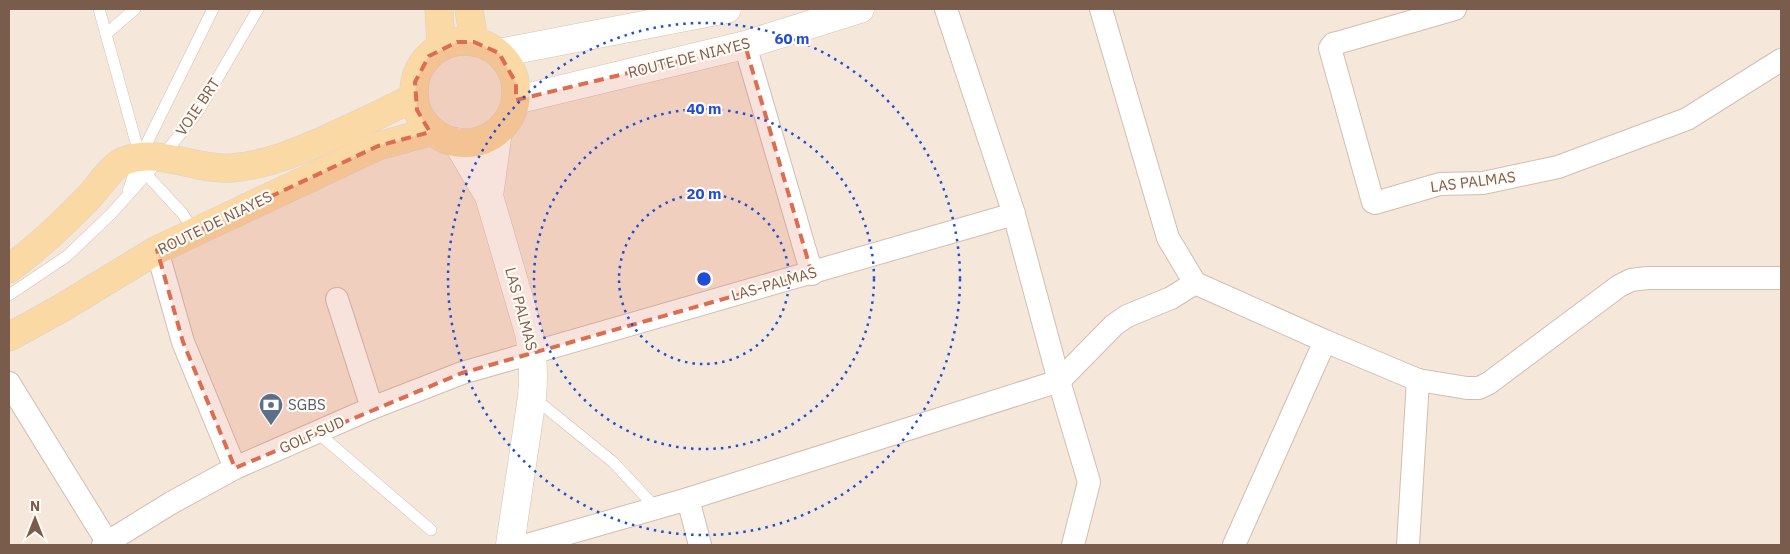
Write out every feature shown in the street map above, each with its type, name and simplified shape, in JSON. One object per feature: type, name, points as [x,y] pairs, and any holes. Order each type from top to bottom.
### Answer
[{"type":"main road","points":[[439,9],[441,47]]},
{"type":"main road","points":[[469,9],[474,42]]},
{"type":"main road","points":[[499,53],[723,9]]},
{"type":"main road","name":"ROUTE DE NIAYES","points":[[516,100],[745,45],[860,9]]},
{"type":"main road","points":[[457,42],[474,42],[488,46],[499,53],[510,67],[516,83],[516,100],[509,117],[498,131],[472,142],[457,142],[444,138],[433,131],[424,121],[414,97],[415,82],[420,68],[429,56],[441,47],[457,42]]},
{"type":"main road","points":[[9,270],[27,256],[89,197],[122,161],[231,168],[278,160],[367,121],[414,97]]},
{"type":"main road","name":"ROUTE DE NIAYES","points":[[9,338],[157,250],[378,146],[433,131]]},
{"type":"main road","points":[[490,196],[498,131]]},
{"type":"main road","name":"LAS PALMAS","points":[[457,142],[490,196],[529,332],[533,353],[532,397],[510,545]]},
{"type":"street","points":[[946,9],[1014,214],[1059,381],[1089,482],[1073,545]]},
{"type":"street","points":[[1101,9],[1168,238],[1196,282],[1418,380],[1467,388],[1480,388],[1489,384],[1619,286],[1631,280],[1647,278],[1781,278]]},
{"type":"street","name":"LAS PALMAS","points":[[1455,9],[1333,44],[1330,48],[1373,202],[1375,203],[1440,184],[1483,183],[1558,167],[1687,119],[1781,60]]},
{"type":"street","points":[[745,45],[812,274]]},
{"type":"street","name":"LAS-PALMAS","points":[[533,353],[812,274],[1014,214]]},
{"type":"street","points":[[157,250],[183,342],[235,468]]},
{"type":"street","points":[[527,545],[688,499],[1059,381],[1114,324],[1127,316],[1171,298],[1196,282]]},
{"type":"street","points":[[337,299],[372,408]]},
{"type":"street","points":[[1234,545],[1325,340]]},
{"type":"street","name":"GOLF SUD","points":[[106,544],[171,503],[235,468],[372,408],[462,373],[533,353]]},
{"type":"street","points":[[1408,545],[1418,380]]},
{"type":"street","points":[[9,382],[106,544]]},
{"type":"street","points":[[688,499],[700,545]]},
{"type":"lane","points":[[99,9],[149,163],[194,232]]},
{"type":"lane","points":[[106,34],[135,9]]},
{"type":"lane","name":"VOIE BRT","points":[[126,197],[149,163],[213,9]]},
{"type":"lane","name":"VOIE BRT","points":[[9,295],[68,256],[112,214],[149,163],[199,110],[258,9]]},
{"type":"lane","points":[[532,397],[613,462],[656,508]]},
{"type":"lane","points":[[318,433],[431,530]]},
{"type":"highlighted area","points":[[457,42],[474,42],[499,53],[516,83],[516,100],[745,45],[812,274],[462,373],[235,468],[183,342],[157,250],[378,146],[430,132],[417,110],[415,82],[429,56]]},
{"type":"shaded area","points":[[9,9],[1781,9],[1781,545],[9,545]]},
{"type":"place","name":"SGBS","points":[[271,426]]}]
